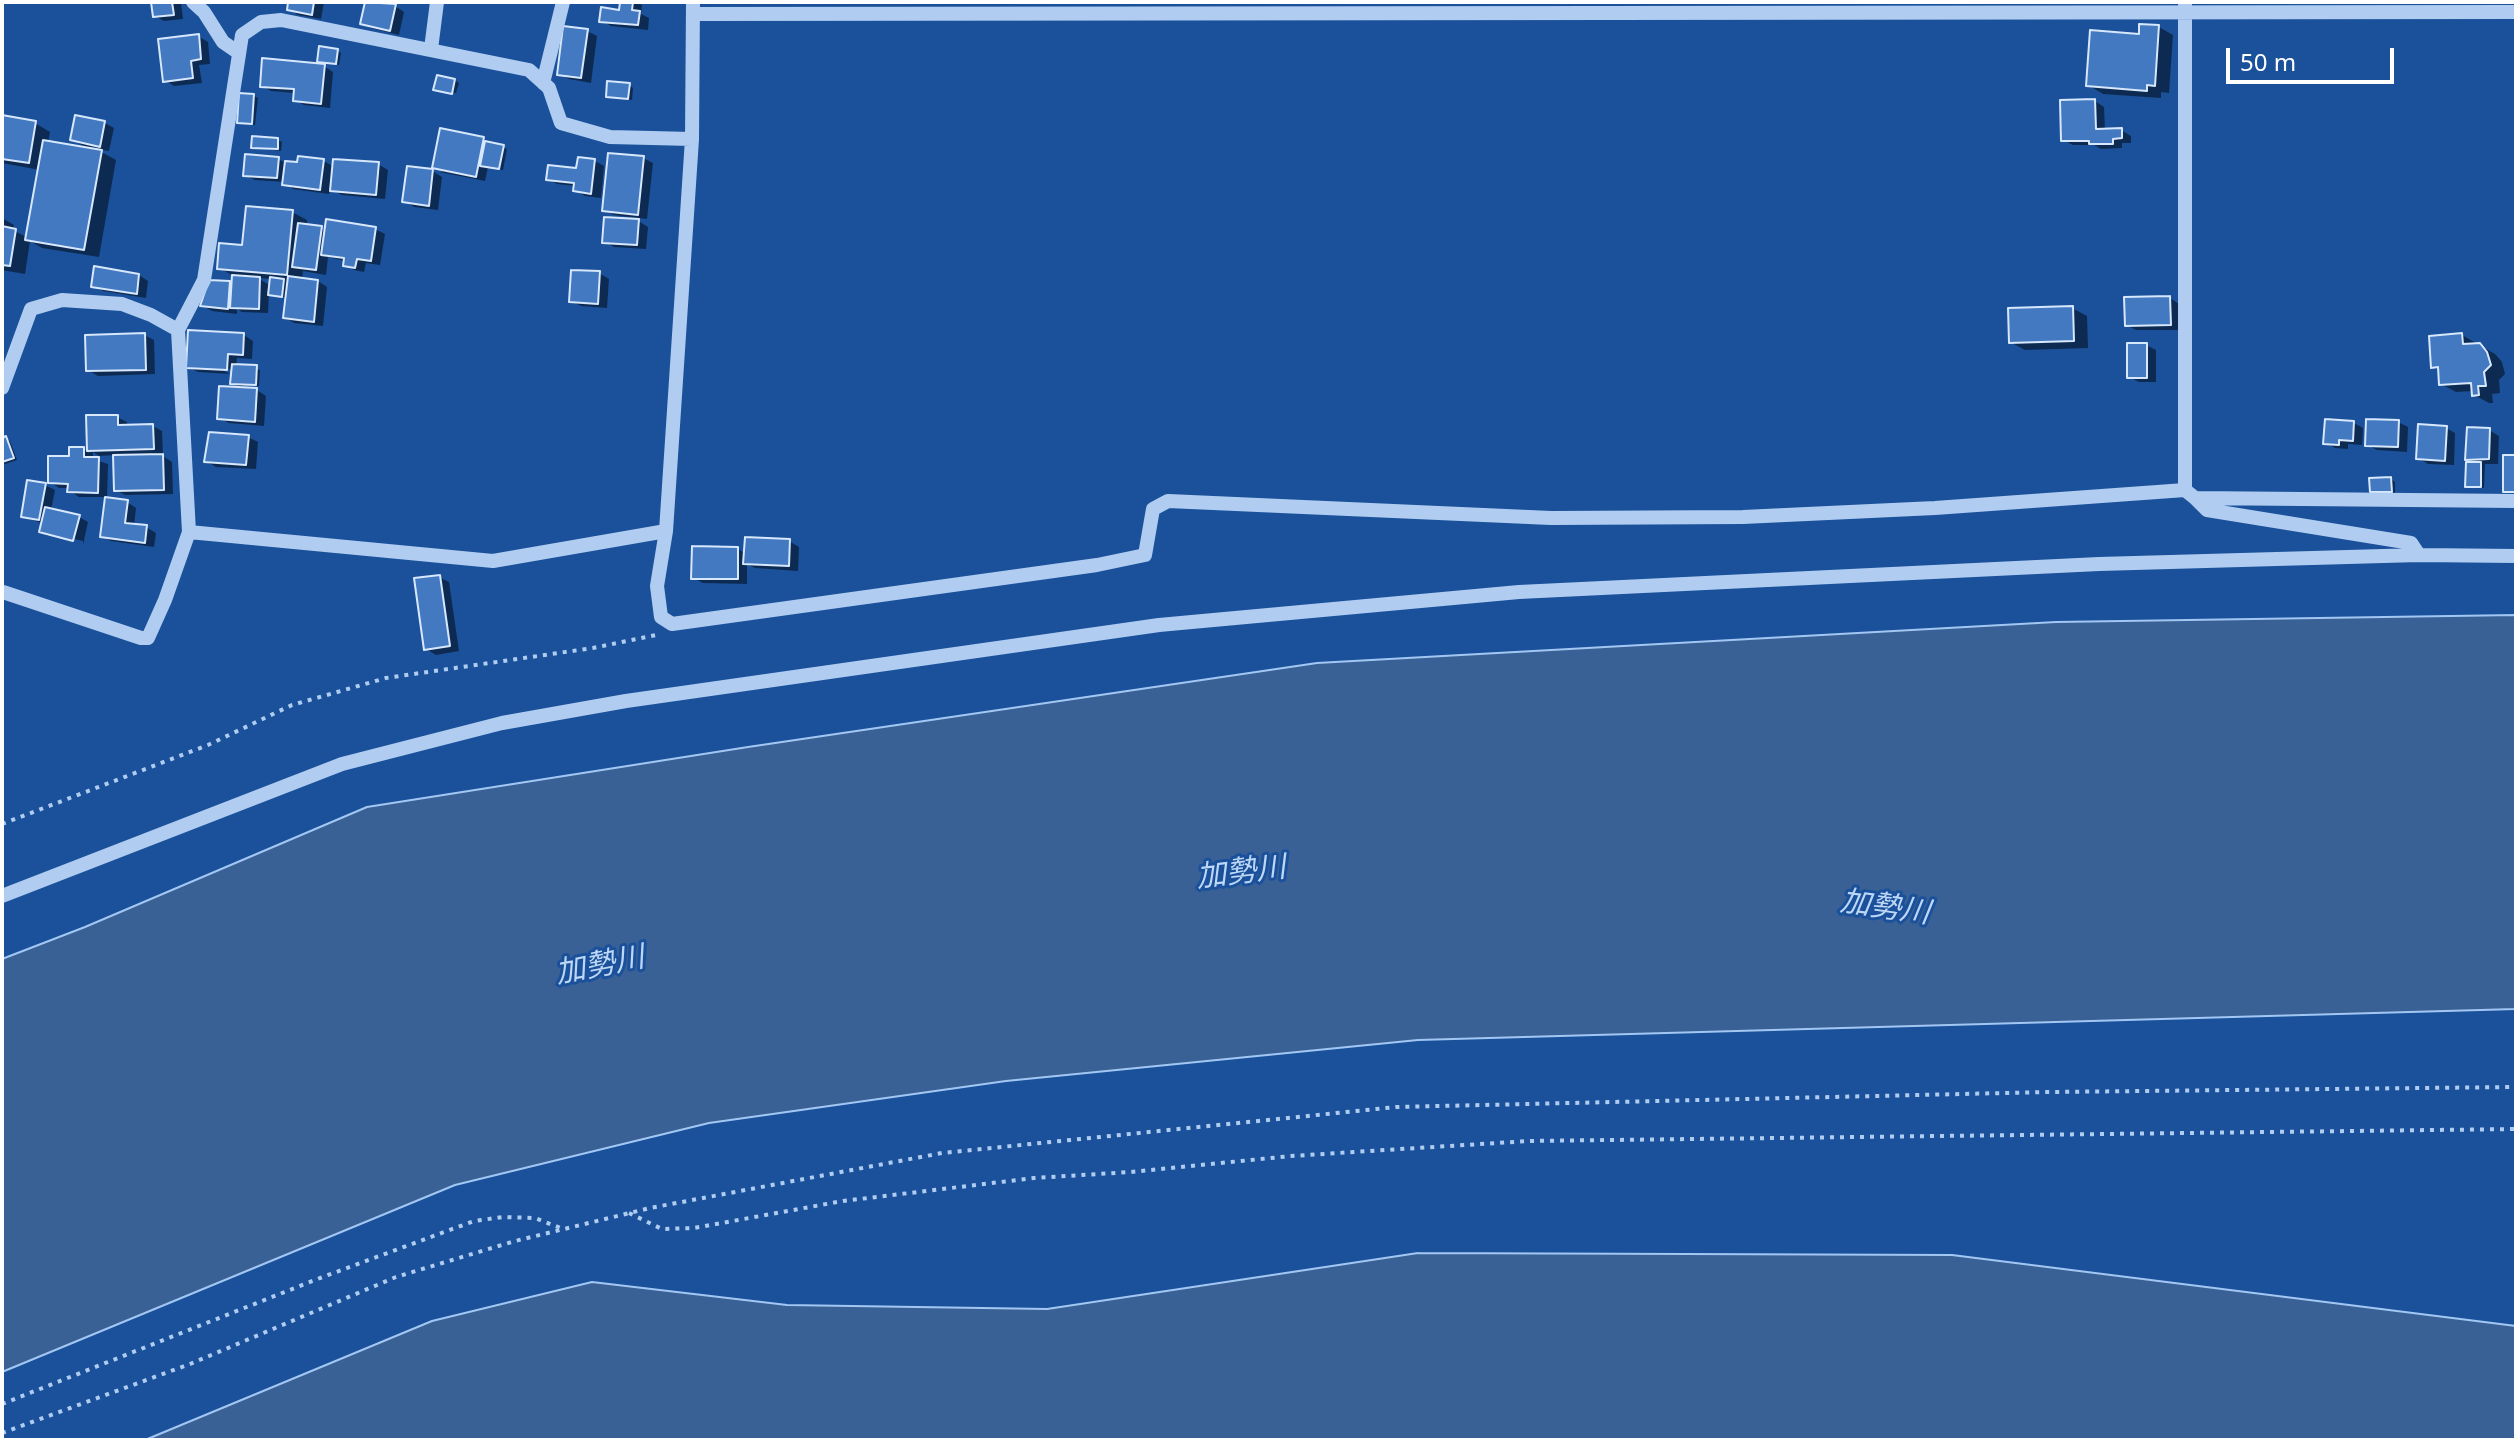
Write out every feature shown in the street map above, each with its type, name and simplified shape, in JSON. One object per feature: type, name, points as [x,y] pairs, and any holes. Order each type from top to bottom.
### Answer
[{"type":"street","points":[[193,2],[204,12],[223,42],[239,53]]},
{"type":"street","points":[[431,49],[437,2]]},
{"type":"street","points":[[543,83],[563,2]]},
{"type":"street","points":[[2185,7],[2190,494],[2207,510],[2411,543],[2419,555]]},
{"type":"street","points":[[2516,12],[2185,7],[694,8],[692,139],[666,531],[657,586],[661,617],[672,624],[1097,565],[1145,555],[1153,509],[1168,501],[1551,518],[1727,517],[2190,494],[2516,501]]},
{"type":"street","points":[[3,592],[148,638],[189,532],[178,330],[204,280],[242,35],[261,22],[281,20],[529,70],[549,88],[561,123],[610,137],[692,139]]},
{"type":"street","points":[[2,388],[31,309],[62,300],[122,304],[178,330]]},
{"type":"street","points":[[189,532],[493,561],[666,531]]},
{"type":"street","points":[[2,896],[342,764],[502,723],[626,701],[1127,629],[1519,592],[2083,564],[2419,555],[2516,556]]},
{"type":"path","points":[[2,824],[208,745],[292,705],[386,678],[593,648],[663,633],[672,624]]},
{"type":"path","points":[[2,1433],[190,1364],[396,1277],[629,1213],[942,1153],[1396,1107],[2049,1092],[2516,1087]]},
{"type":"path","points":[[629,1213],[662,1229],[694,1228],[843,1201],[1034,1178],[1291,1156],[1528,1141],[2516,1129]]},
{"type":"path","points":[[2,1404],[320,1278],[474,1221],[503,1217],[535,1218],[563,1229]]},
{"type":"water","name":"加勢川","points":[[2516,615],[2516,1009],[1418,1040],[1006,1081],[709,1123],[455,1185],[2,1372],[2,959],[367,807],[1317,663],[2056,622]]},
{"type":"water","points":[[1418,1253],[1952,1255],[2516,1326],[2516,1440],[145,1440],[432,1321],[592,1282],[787,1305],[1047,1309]]},
{"type":"building","points":[[151,2],[172,2],[174,15],[153,17]]},
{"type":"building","points":[[288,2],[314,2],[312,15],[287,10]]},
{"type":"building","points":[[365,2],[396,4],[390,31],[360,24]]},
{"type":"building","points":[[620,2],[633,2],[632,10],[640,11],[638,25],[599,22],[601,7],[619,10]]},
{"type":"building","points":[[2139,24],[2159,25],[2155,86],[2147,85],[2147,91],[2086,86],[2090,30],[2139,34]]},
{"type":"building","points":[[563,26],[588,29],[581,78],[557,75]]},
{"type":"building","points":[[199,34],[201,59],[191,61],[193,78],[163,82],[158,39]]},
{"type":"building","points":[[319,46],[338,49],[336,64],[317,62]]},
{"type":"building","points":[[262,58],[325,64],[321,104],[293,101],[294,89],[260,87]]},
{"type":"building","points":[[437,75],[455,79],[452,94],[433,90]]},
{"type":"building","points":[[607,81],[630,83],[628,99],[606,97]]},
{"type":"building","points":[[239,93],[254,94],[252,124],[237,123]]},
{"type":"building","points":[[2095,99],[2096,129],[2122,128],[2122,138],[2113,139],[2113,144],[2061,141],[2060,100]]},
{"type":"building","points":[[2,115],[36,121],[29,163],[2,159]]},
{"type":"building","points":[[75,115],[105,121],[100,147],[70,140]]},
{"type":"building","points":[[440,128],[484,137],[476,177],[432,168]]},
{"type":"building","points":[[252,136],[278,138],[278,149],[251,148]]},
{"type":"building","points":[[43,140],[102,150],[84,250],[25,240]]},
{"type":"building","points":[[485,141],[504,145],[499,169],[480,166]]},
{"type":"building","points":[[608,153],[644,156],[638,215],[602,211]]},
{"type":"building","points":[[245,154],[279,157],[277,178],[243,176]]},
{"type":"building","points":[[298,156],[324,159],[320,190],[282,185],[285,161],[297,162]]},
{"type":"building","points":[[578,157],[595,159],[591,194],[573,191],[574,183],[546,180],[548,165],[576,168]]},
{"type":"building","points":[[333,159],[379,162],[376,195],[330,191]]},
{"type":"building","points":[[407,166],[433,169],[429,206],[402,202]]},
{"type":"building","points":[[246,206],[293,210],[287,275],[217,269],[219,243],[242,245]]},
{"type":"building","points":[[604,217],[639,219],[637,245],[602,243]]},
{"type":"building","points":[[326,219],[376,227],[371,261],[357,259],[355,268],[343,266],[344,258],[321,255]]},
{"type":"building","points":[[298,223],[322,226],[316,270],[292,267]]},
{"type":"building","points":[[2,226],[16,229],[10,266],[2,265]]},
{"type":"building","points":[[94,266],[139,274],[137,294],[91,287]]},
{"type":"building","points":[[571,270],[600,271],[598,304],[569,302]]},
{"type":"building","points":[[232,275],[260,277],[259,309],[230,308]]},
{"type":"building","points":[[288,276],[318,280],[314,322],[283,318]]},
{"type":"building","points":[[270,277],[284,279],[282,297],[268,295]]},
{"type":"building","points":[[209,280],[230,281],[228,309],[200,306]]},
{"type":"building","points":[[2170,296],[2171,325],[2125,326],[2124,297]]},
{"type":"building","points":[[2073,306],[2074,341],[2009,343],[2008,308]]},
{"type":"building","points":[[188,330],[244,333],[243,355],[228,354],[227,370],[186,368]]},
{"type":"building","points":[[145,333],[146,370],[86,371],[85,335]]},
{"type":"building","points":[[2462,333],[2463,344],[2480,343],[2491,365],[2484,372],[2486,386],[2478,386],[2479,395],[2472,396],[2471,383],[2439,385],[2438,367],[2431,368],[2429,336]]},
{"type":"building","points":[[2127,343],[2147,343],[2147,378],[2127,378]]},
{"type":"building","points":[[232,364],[257,365],[256,385],[230,384]]},
{"type":"building","points":[[219,386],[257,388],[255,422],[217,419]]},
{"type":"building","points":[[86,415],[118,415],[118,425],[153,424],[154,449],[87,451]]},
{"type":"building","points":[[2325,419],[2354,421],[2353,441],[2339,440],[2339,445],[2323,444]]},
{"type":"building","points":[[2366,419],[2399,420],[2398,447],[2365,446]]},
{"type":"building","points":[[2418,424],[2447,426],[2445,461],[2416,459]]},
{"type":"building","points":[[2467,427],[2490,428],[2489,459],[2465,460]]},
{"type":"building","points":[[209,432],[249,435],[246,465],[204,462]]},
{"type":"building","points":[[6,436],[14,458],[2,462],[2,438]]},
{"type":"building","points":[[69,447],[84,447],[84,457],[99,457],[98,493],[67,492],[68,484],[48,483],[48,456],[69,456]]},
{"type":"building","points":[[163,454],[164,490],[114,491],[113,455]]},
{"type":"building","points":[[2503,455],[2516,455],[2516,492],[2503,492]]},
{"type":"building","points":[[2466,462],[2481,462],[2481,487],[2465,487]]},
{"type":"building","points":[[2391,477],[2392,492],[2370,492],[2369,478]]},
{"type":"building","points":[[27,480],[46,483],[39,520],[21,517]]},
{"type":"building","points":[[105,497],[128,500],[125,523],[147,525],[145,543],[100,537]]},
{"type":"building","points":[[45,507],[80,515],[73,541],[39,532]]},
{"type":"building","points":[[745,537],[790,539],[789,566],[743,564]]},
{"type":"building","points":[[692,546],[738,547],[738,579],[691,579]]},
{"type":"building","points":[[440,575],[450,646],[424,650],[414,578]]}]
